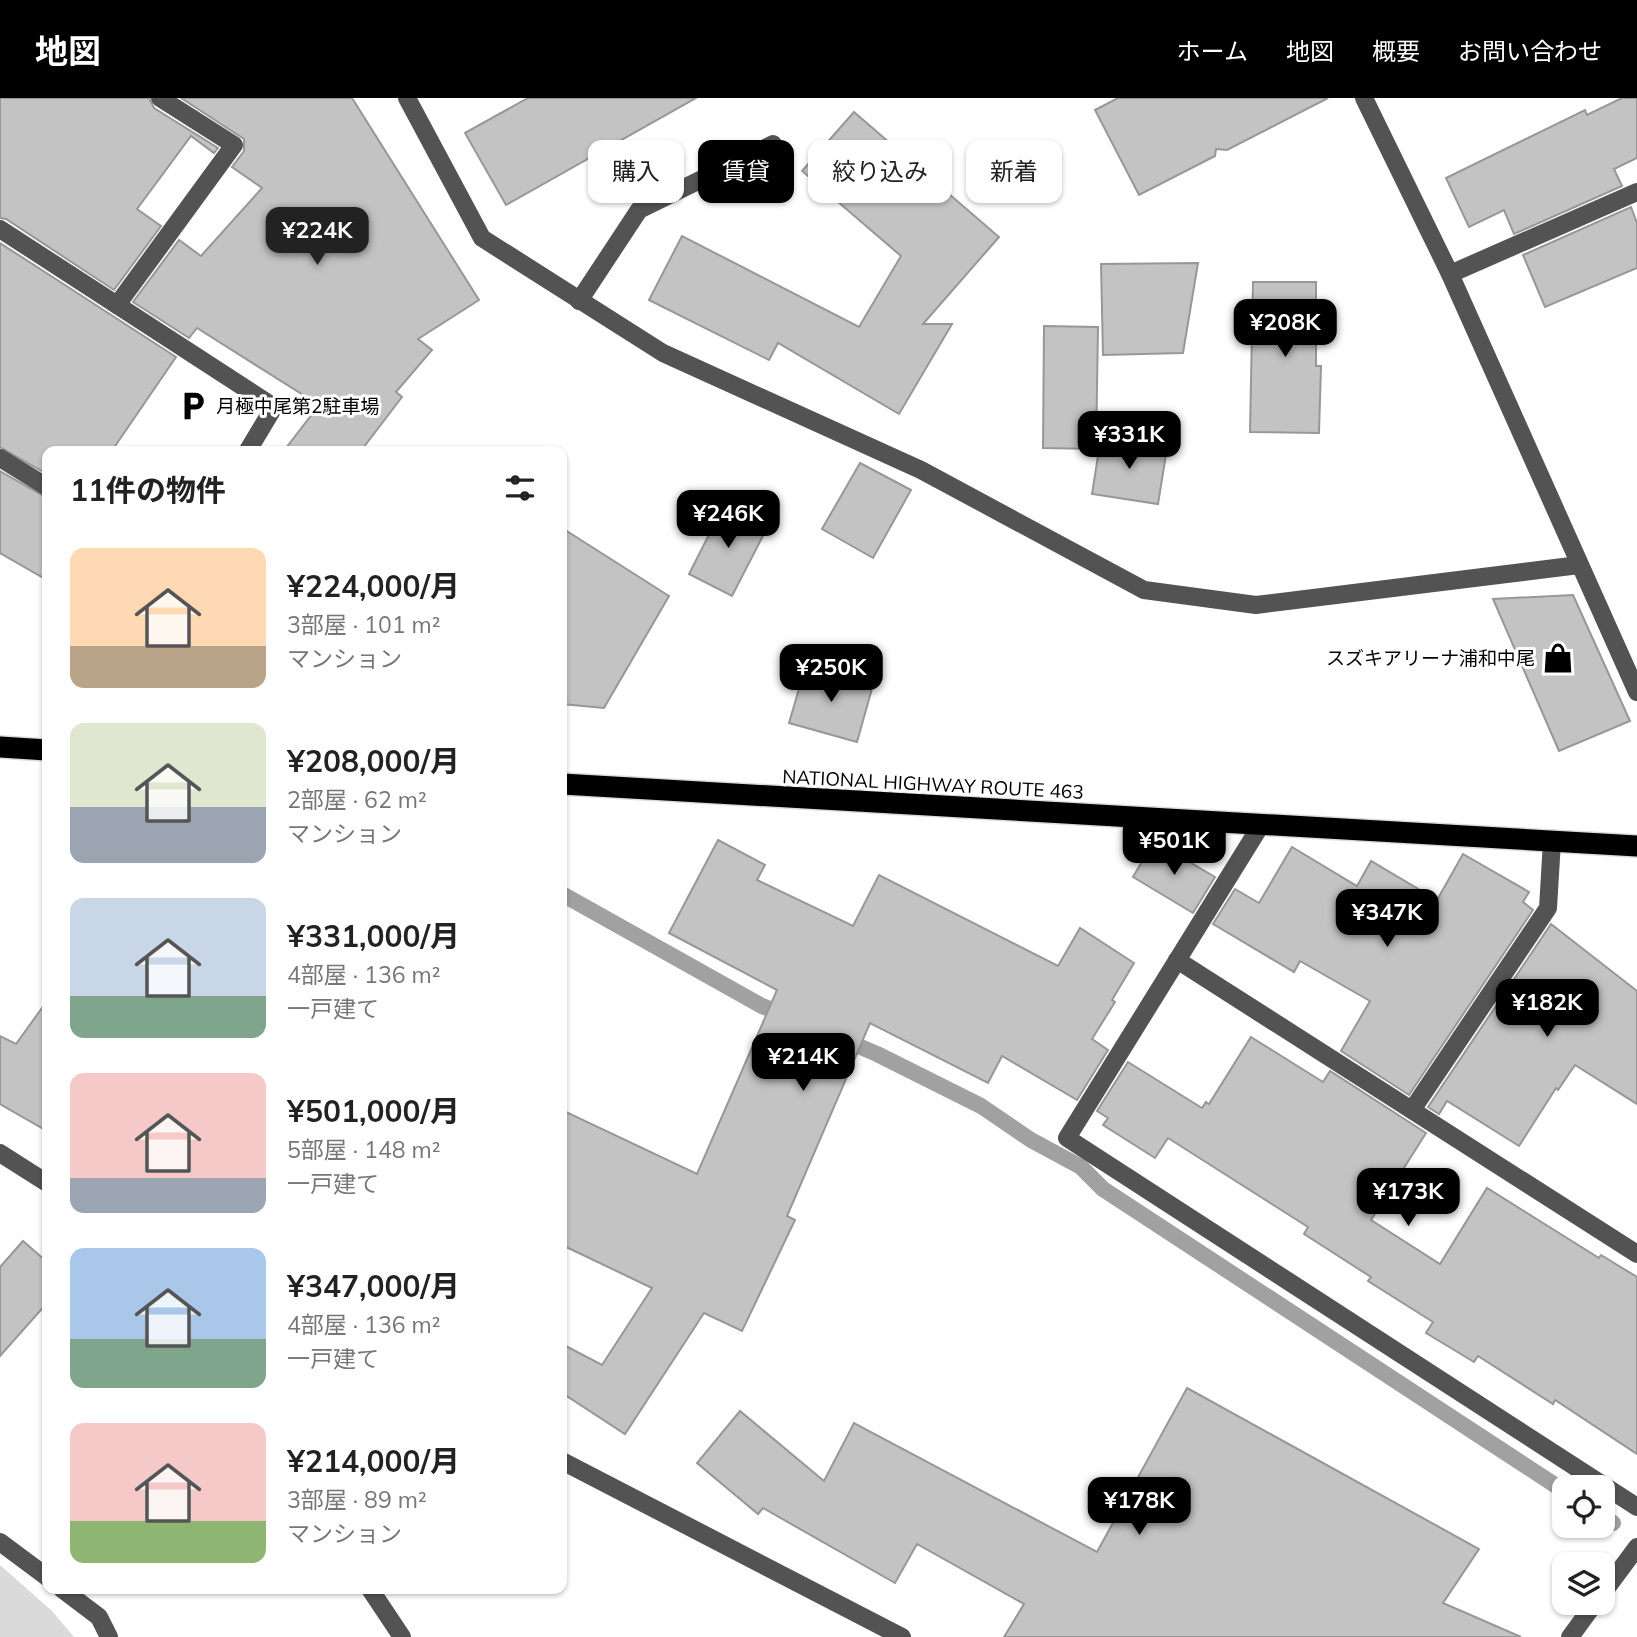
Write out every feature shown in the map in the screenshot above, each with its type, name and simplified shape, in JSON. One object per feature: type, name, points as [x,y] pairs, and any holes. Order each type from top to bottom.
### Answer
[{"type":"highway","points":[[0,747],[42,750]]},
{"type":"highway","name":"NATIONAL HIGHWAY ROUTE 463","points":[[567,784],[1637,846]]},
{"type":"street","points":[[117,305],[234,145],[160,98]]},
{"type":"street","points":[[407,98],[482,238],[663,353],[921,470],[1144,590],[1256,605],[1579,565]]},
{"type":"street","points":[[1364,98],[1450,274],[1637,692]]},
{"type":"street","points":[[579,300],[639,210],[698,181]]},
{"type":"street","points":[[1450,274],[1637,192]]},
{"type":"street","points":[[0,229],[274,407],[251,446]]},
{"type":"street","points":[[0,458],[42,483]]},
{"type":"street","points":[[1261,825],[1067,1138],[1637,1507]]},
{"type":"street","points":[[1412,1110],[1548,908],[1552,841]]},
{"type":"street","points":[[1177,960],[1637,1254]]},
{"type":"street","points":[[0,1153],[42,1180]]},
{"type":"street","points":[[567,1464],[902,1637]]},
{"type":"street","points":[[0,1542],[42,1573]]},
{"type":"street","points":[[1615,1577],[1637,1547]]},
{"type":"street","points":[[69,1594],[99,1617],[109,1637]]},
{"type":"street","points":[[373,1594],[402,1637]]},
{"type":"street","points":[[1570,1637],[1586,1615]]},
{"type":"shaded area","points":[[0,1565],[52,1611],[74,1637],[0,1637]]},
{"type":"building","points":[[0,98],[149,98],[154,108],[218,148],[214,153],[191,136],[137,209],[161,226],[114,290],[6,219],[0,218]]},
{"type":"building","points":[[181,98],[352,98],[479,300],[418,339],[432,350],[396,392],[402,397],[365,446],[288,446],[319,405],[197,328],[189,338],[133,302],[179,240],[201,256],[262,188],[232,167],[244,151],[244,139]]},
{"type":"building","points":[[528,98],[696,98],[621,140],[588,140],[588,159],[506,205],[465,133]]},
{"type":"building","points":[[1118,98],[1328,98],[1227,150],[1216,149],[1215,156],[1139,195],[1095,110]]},
{"type":"building","points":[[1622,98],[1637,98],[1637,158],[1614,169],[1622,186],[1514,234],[1504,210],[1469,227],[1446,178],[1585,110],[1587,115]]},
{"type":"building","points":[[854,112],[886,140],[829,140]]},
{"type":"building","points":[[808,164],[808,176],[802,171]]},
{"type":"building","points":[[952,196],[999,237],[923,324],[952,324],[899,414],[778,343],[769,360],[649,300],[682,236],[859,327],[901,256],[839,203],[952,203]]},
{"type":"building","points":[[1631,207],[1637,223],[1637,268],[1545,307],[1523,255]]},
{"type":"building","points":[[0,243],[176,357],[115,446],[42,446],[42,471],[0,447]]},
{"type":"building","points":[[1198,263],[1183,353],[1103,355],[1101,264]]},
{"type":"building","points":[[1253,282],[1316,282],[1316,366],[1321,366],[1319,433],[1250,432]]},
{"type":"building","points":[[1044,326],[1098,327],[1096,449],[1043,448]]},
{"type":"building","points":[[1101,437],[1167,448],[1158,504],[1092,494]]},
{"type":"building","points":[[860,463],[911,490],[873,558],[822,529]]},
{"type":"building","points":[[0,471],[42,495],[42,577],[0,553]]},
{"type":"building","points":[[725,503],[768,526],[732,596],[689,574]]},
{"type":"building","points":[[567,531],[669,596],[604,708],[567,704]]},
{"type":"building","points":[[1573,595],[1630,721],[1559,751],[1493,599]]},
{"type":"building","points":[[806,665],[873,685],[857,742],[789,723]]},
{"type":"building","points":[[718,840],[765,865],[757,880],[853,926],[879,875],[1058,966],[1080,928],[1134,963],[1112,1000],[1115,1002],[1092,1039],[1108,1050],[1077,1100],[1002,1056],[988,1083],[870,1023],[787,1216],[795,1220],[742,1331],[704,1313],[625,1434],[567,1396],[567,1347],[602,1365],[652,1288],[567,1247],[567,1112],[697,1174],[777,990],[669,933]]},
{"type":"building","points":[[1154,841],[1215,877],[1193,913],[1133,877]]},
{"type":"building","points":[[1292,847],[1357,886],[1371,861],[1437,900],[1463,854],[1529,892],[1523,902],[1533,910],[1409,1095],[1341,1051],[1370,1001],[1300,961],[1294,972],[1213,924],[1235,889],[1259,903]]},
{"type":"building","points":[[1551,924],[1637,991],[1637,1104],[1575,1065],[1558,1090],[1556,1088],[1519,1146],[1447,1101],[1439,1114],[1428,1107]]},
{"type":"building","points":[[42,1008],[42,1128],[0,1104],[0,1036],[16,1044]]},
{"type":"building","points":[[1251,1037],[1323,1082],[1330,1071],[1426,1133],[1371,1220],[1440,1264],[1487,1188],[1599,1258],[1601,1255],[1637,1277],[1637,1454],[1555,1400],[1553,1404],[1478,1356],[1474,1362],[1426,1333],[1433,1322],[1368,1281],[1371,1277],[1304,1234],[1308,1227],[1168,1138],[1155,1158],[1103,1125],[1108,1118],[1097,1111],[1128,1062],[1202,1108],[1206,1102],[1209,1104]]},
{"type":"building","points":[[23,1241],[42,1258],[42,1309],[0,1356],[0,1267]]},
{"type":"building","points":[[1187,1388],[1479,1549],[1443,1603],[1521,1637],[1004,1637],[1024,1604],[917,1544],[895,1583],[763,1508],[758,1514],[697,1463],[740,1411],[824,1481],[854,1423],[1097,1552]]},
{"type":"waterway","points":[[567,897],[762,1006],[787,1016]]},
{"type":"waterway","points":[[840,1038],[981,1106],[1031,1140],[1081,1167],[1103,1189],[1552,1483]]},
{"type":"place","name":"月極中尾第2駐車場","points":[[193,406]]},
{"type":"place","name":"スズキアリーナ浦和中尾","points":[[1558,658]]}]
